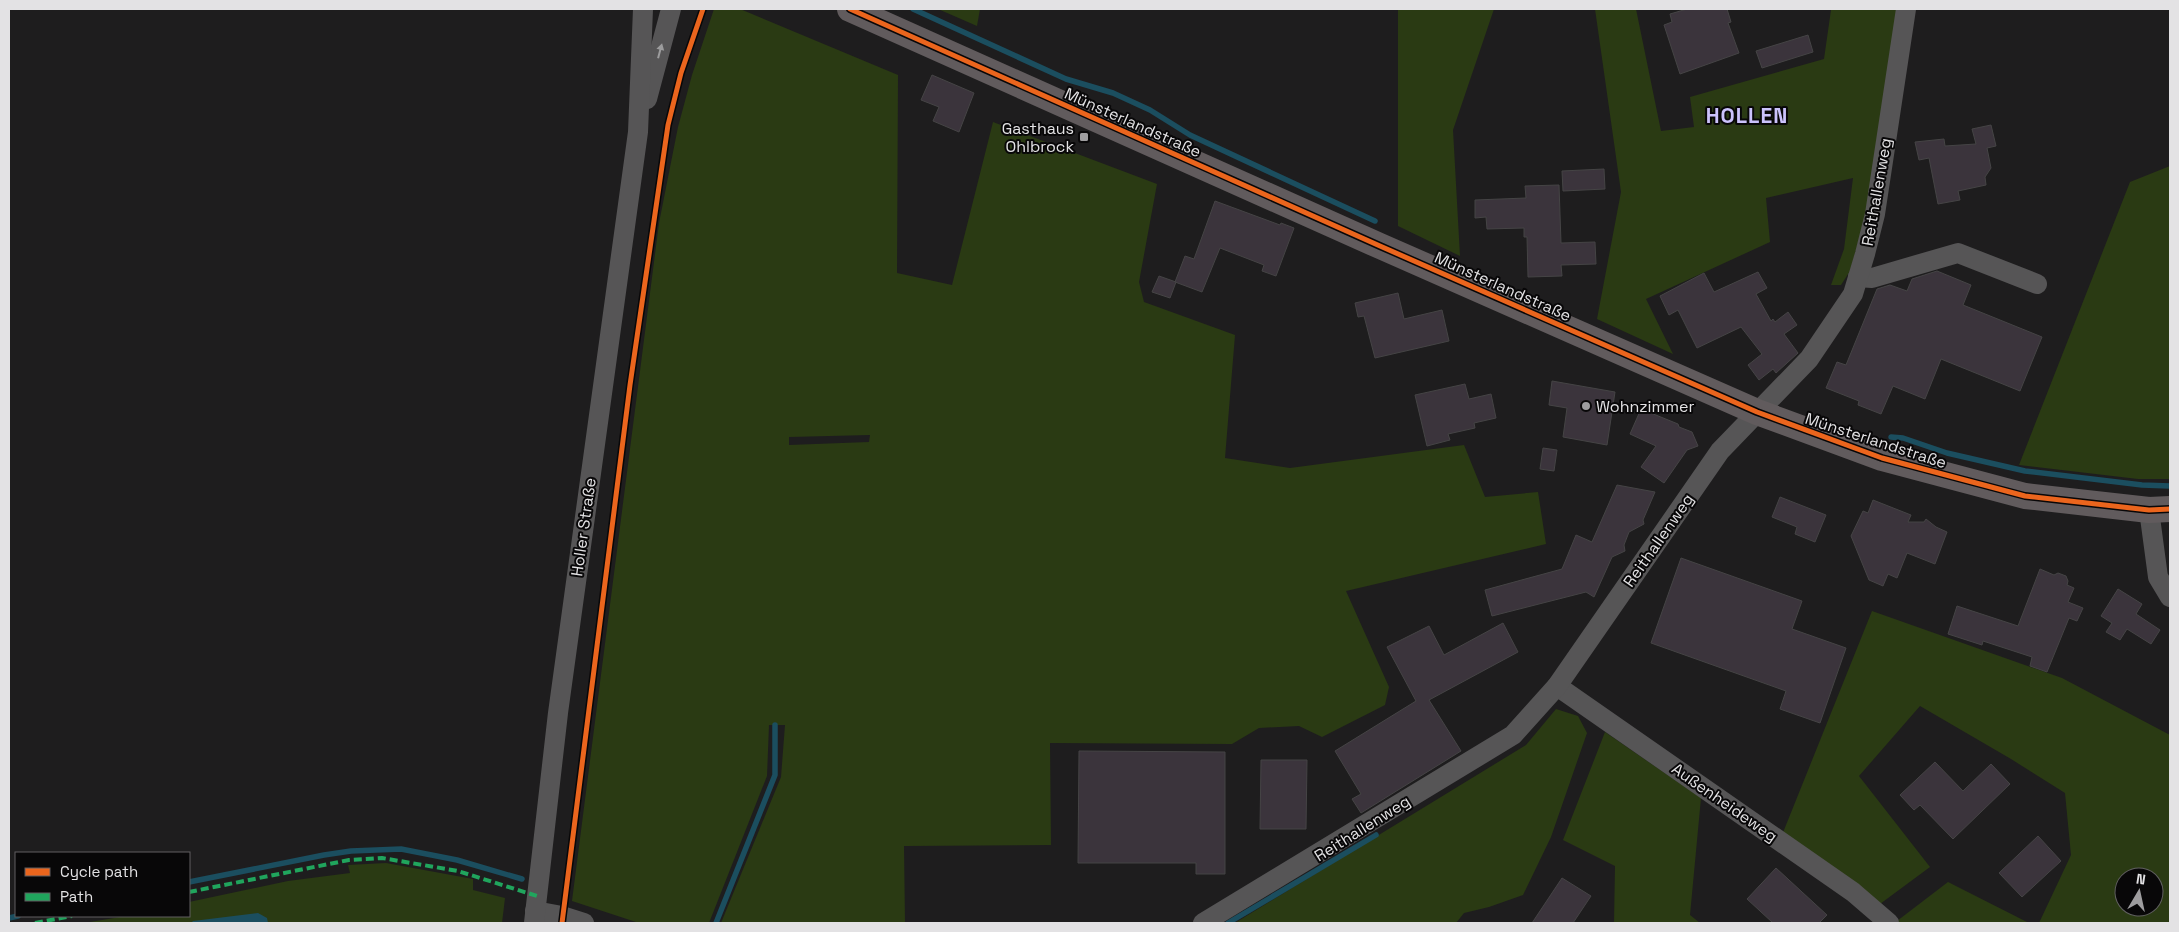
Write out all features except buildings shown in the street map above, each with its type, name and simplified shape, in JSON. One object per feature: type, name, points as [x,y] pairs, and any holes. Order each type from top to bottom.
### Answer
[{"type":"main road","name":"Münsterlandstraße","points":[[850,9],[1757,412],[1882,458],[2025,496],[2160,510]]},
{"type":"street","name":"Holler Straße","points":[[535,917],[558,713],[638,132],[643,9]]},
{"type":"street","name":"Holler Straße","points":[[638,132],[671,9]]},
{"type":"street","name":"Reithallenweg","points":[[1203,923],[1513,735],[1557,686],[1720,451],[1809,359],[1853,294],[1858,277],[1875,214],[1906,9]]},
{"type":"street","points":[[1858,277],[1872,278],[1958,253],[2037,284]]},
{"type":"street","points":[[2160,510],[2158,577],[2170,597]]},
{"type":"street","name":"Außenheideweg","points":[[1557,686],[1854,892],[1889,923]]},
{"type":"street","points":[[535,917],[562,916],[584,923]]},
{"type":"green space","points":[[714,9],[740,9],[898,75],[897,273],[952,285],[993,122],[1157,184],[1139,282],[1144,302],[1235,335],[1225,458],[1290,468],[1464,445],[1485,497],[1538,492],[1546,544],[1346,591],[1389,687],[1385,705],[1322,737],[1299,726],[1259,728],[1232,744],[1050,743],[1051,845],[904,846],[905,923],[721,923],[781,777],[785,725],[769,725],[767,776],[709,923],[639,923],[572,901],[659,223],[678,127],[692,75]],"holes":[[[870,435],[869,442],[789,445],[789,437]]]},
{"type":"green space","points":[[938,9],[980,9],[977,26]]},
{"type":"green space","points":[[1398,9],[1494,9],[1453,130],[1460,256],[1398,226]]},
{"type":"green space","points":[[1595,9],[1636,9],[1661,131],[1694,127],[1690,97],[1824,59],[1831,10],[1897,9],[1866,215],[1850,271],[1841,285],[1831,285],[1844,249],[1853,178],[1766,198],[1770,242],[1646,299],[1673,354],[1597,319],[1621,192]]},
{"type":"green space","points":[[2170,166],[2170,479],[2138,479],[2019,465],[2130,182]]},
{"type":"green space","points":[[1872,611],[2062,678],[2170,735],[2170,923],[2039,923],[2071,855],[2065,793],[1920,706],[1859,776],[1930,867],[1880,904],[1782,835]]},
{"type":"green space","points":[[1556,709],[1578,716],[1587,733],[1551,837],[1523,895],[1489,907],[1464,913],[1456,923],[1235,923],[1526,745]]},
{"type":"green space","points":[[1605,732],[1701,798],[1690,915],[1700,923],[1614,923],[1615,866],[1563,840]]},
{"type":"green space","points":[[386,863],[473,879],[473,890],[505,898],[502,923],[84,923],[120,917],[190,917],[190,902],[288,881],[350,873],[348,865]]},
{"type":"green space","points":[[1948,882],[2029,923],[1900,923],[1897,921]]},
{"type":"water","points":[[258,913],[267,918],[268,923],[191,923],[193,921]]},
{"type":"waterway","points":[[913,9],[1066,79],[1113,93],[1150,110],[1190,135],[1375,221]]},
{"type":"waterway","points":[[1891,437],[1903,438],[1947,453],[2025,471],[2142,485],[2170,486]]},
{"type":"waterway","points":[[716,923],[775,775],[775,725]]},
{"type":"waterway","points":[[1228,923],[1376,835]]},
{"type":"waterway","points":[[190,882],[324,855],[351,851],[401,849],[457,860],[522,879]]},
{"type":"waterway","points":[[9,918],[15,917]]},
{"type":"marked path","points":[[190,892],[349,860],[382,858],[458,871],[537,896]]},
{"type":"marked path","points":[[35,923],[67,917]]},
{"type":"cycle path","points":[[562,923],[630,385],[668,125],[681,73],[703,9]]},
{"type":"cycle path","points":[[850,9],[1757,412],[1882,458],[2025,496],[2149,510],[2170,509]]},
{"type":"place","name":"Gasthaus Ohlbrock","points":[[1084,137]]},
{"type":"place","name":"Wohnzimmer","points":[[1586,406]]},
{"type":"district","name":"HOLLEN","points":[[1747,116]]}]
